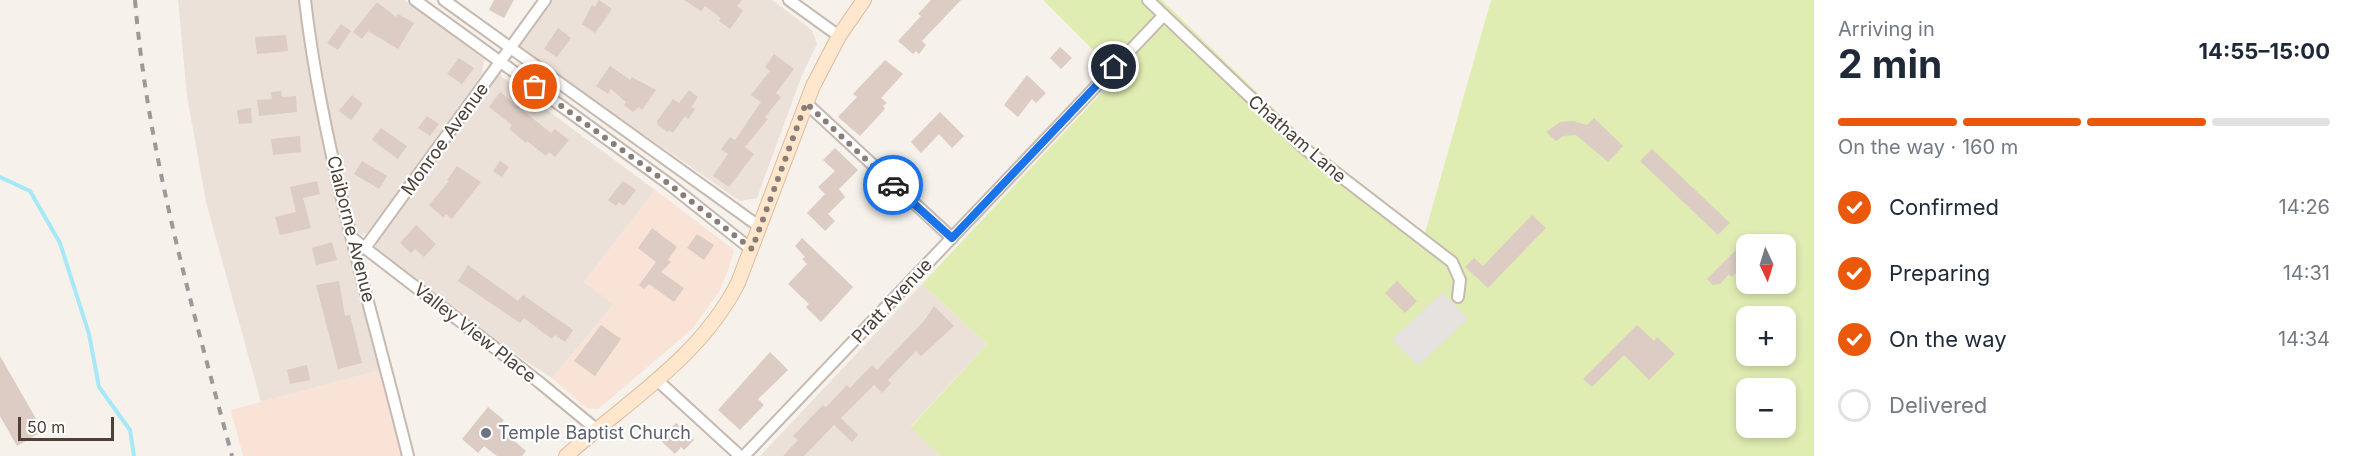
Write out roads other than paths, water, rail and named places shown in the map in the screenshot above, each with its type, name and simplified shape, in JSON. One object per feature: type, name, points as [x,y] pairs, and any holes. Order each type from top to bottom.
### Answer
[{"type":"main road","points":[[566,456],[691,350],[718,316],[738,284],[806,103],[839,36],[864,0]]},
{"type":"street","name":"Claiborne Avenue","points":[[305,0],[322,110],[408,456]]},
{"type":"street","points":[[415,0],[669,184],[752,249]]},
{"type":"street","points":[[444,0],[760,227]]},
{"type":"street","name":"Monroe Avenue","points":[[365,248],[545,0]]},
{"type":"street","points":[[789,0],[839,36]]},
{"type":"street","name":"Chatham Lane","points":[[1148,0],[1305,149],[1455,266],[1460,280],[1458,297]]},
{"type":"street","name":"Pratt Avenue","points":[[742,456],[1164,15]]},
{"type":"street","points":[[806,103],[952,238]]},
{"type":"street","name":"Valley View Place","points":[[352,238],[539,382],[596,429]]},
{"type":"street","points":[[657,380],[742,456]]},
{"type":"waterway","points":[[0,177],[30,191],[60,243],[89,334],[99,387],[130,430],[134,456]]},
{"type":"railway","points":[[135,0],[150,116],[173,230],[232,456]]},
{"type":"place","name":"Temple Baptist Church","points":[[486,433]]}]
